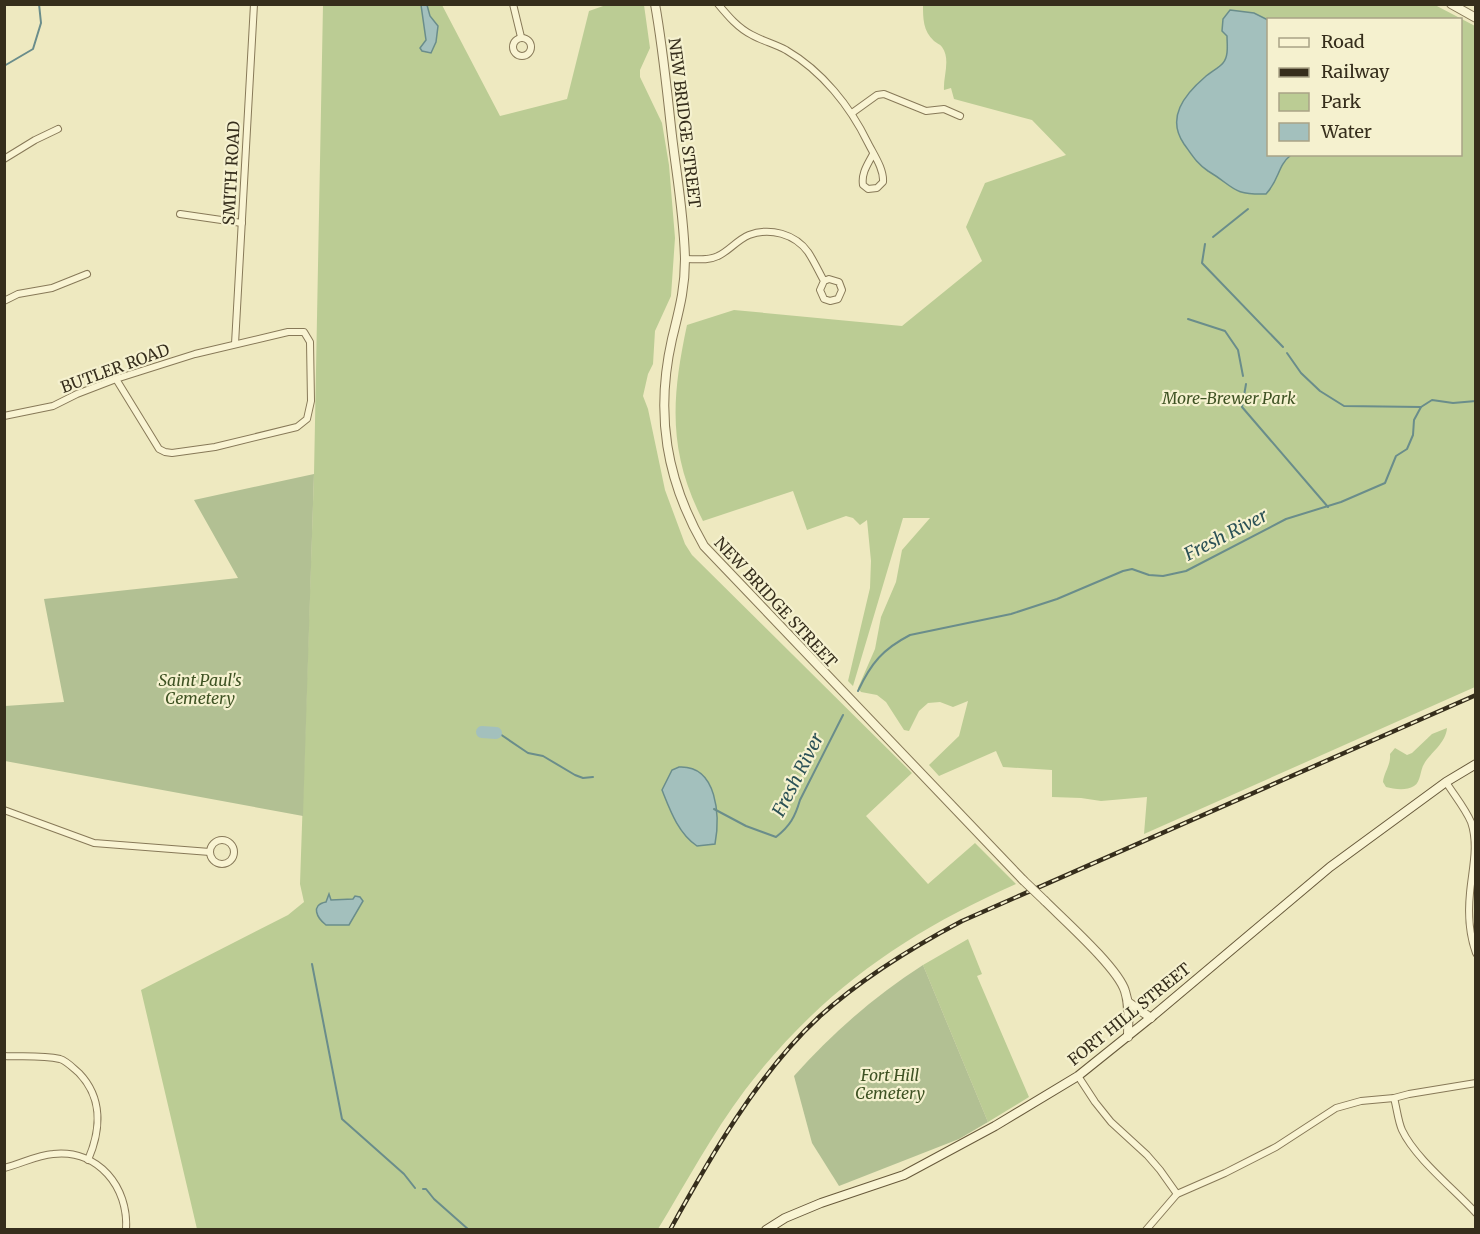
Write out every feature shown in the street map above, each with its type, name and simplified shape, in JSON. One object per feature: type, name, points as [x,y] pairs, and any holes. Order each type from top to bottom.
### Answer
[{"type":"main road","name":"FORT HILL STREET","points":[[766,1230],[785,1218],[821,1203],[904,1175],[986,1131],[1078,1076],[1151,1018],[1323,873],[1446,782],[1476,764]]},
{"type":"street","name":"SMITH ROAD","points":[[235,344],[254,4]]},
{"type":"street","points":[[513,4],[521,37]]},
{"type":"street","name":"NEW BRIDGE STREET","points":[[656,4],[680,184],[685,259],[683,299],[672,340],[663,400],[670,465],[676,488],[694,529],[704,546],[730,574],[1023,880],[1106,962],[1125,988],[1128,1002],[1128,1037]]},
{"type":"street","points":[[718,4],[742,29],[785,50],[808,65],[822,77],[852,113],[873,154],[883,175],[883,182],[877,188],[868,189],[863,185],[862,180],[873,154]]},
{"type":"street","points":[[1450,4],[1476,18]]},
{"type":"street","points":[[852,113],[877,95],[884,94],[926,111],[944,109],[960,116]]},
{"type":"street","points":[[4,159],[34,140],[58,129]]},
{"type":"street","points":[[180,214],[242,224]]},
{"type":"street","points":[[685,259],[709,259],[718,256],[750,235],[778,233],[801,244],[809,253],[824,281]]},
{"type":"street","points":[[4,301],[18,294],[52,288],[87,274]]},
{"type":"street","name":"BUTLER ROAD","points":[[4,416],[53,406],[77,394],[160,364],[235,344],[288,332],[304,332],[310,342],[311,401],[307,419],[297,427],[215,447],[165,452],[159,449],[116,380]]},
{"type":"street","points":[[1446,782],[1472,828],[1474,864],[1469,919],[1476,953]]},
{"type":"street","points":[[4,810],[94,843],[210,852]]},
{"type":"street","points":[[1128,1002],[1151,1018]]},
{"type":"street","points":[[4,1056],[63,1060],[87,1082],[94,1095],[98,1125],[88,1160]]},
{"type":"street","points":[[1078,1076],[1111,1122],[1154,1163],[1177,1194]]},
{"type":"street","points":[[1146,1230],[1177,1194],[1276,1147],[1336,1108],[1360,1101],[1394,1098],[1476,1083]]},
{"type":"street","points":[[1394,1098],[1400,1123],[1407,1138],[1417,1152],[1476,1213]]},
{"type":"street","points":[[4,1168],[55,1154],[88,1160],[103,1170],[118,1187],[125,1206],[126,1230]]},
{"type":"green space","points":[[323,5],[442,5],[500,116],[567,99],[589,11],[606,5],[644,5],[650,48],[640,70],[640,77],[662,123],[669,165],[675,238],[671,296],[655,331],[653,364],[643,396],[648,409],[665,490],[685,544],[692,555],[912,773],[866,816],[928,884],[975,843],[1016,884],[937,923],[901,945],[834,995],[803,1024],[773,1055],[745,1090],[710,1141],[658,1229],[197,1229],[141,990],[288,915],[304,902],[300,884],[314,474]]},
{"type":"green space","name":"More-Brewer Park","points":[[923,5],[1435,5],[1460,18],[1267,18],[1267,156],[1462,156],[1462,19],[1475,26],[1475,687],[1144,834],[1147,797],[1101,801],[1052,797],[1052,770],[1003,767],[996,751],[939,776],[929,765],[959,736],[968,701],[953,707],[940,702],[928,703],[919,711],[909,731],[904,730],[886,702],[877,695],[861,692],[858,688],[875,649],[881,617],[896,582],[902,550],[930,518],[903,518],[853,686],[848,681],[870,588],[871,561],[867,520],[860,525],[853,518],[846,516],[807,530],[793,491],[703,521],[683,472],[676,425],[678,378],[687,325],[734,310],[902,326],[982,261],[966,227],[985,183],[1066,155],[1032,120],[954,99],[951,88],[944,90],[945,52],[928,33],[924,24]]},
{"type":"green space","name":"Saint Paul's Cemetery","points":[[314,474],[303,816],[5,761],[5,706],[64,702],[44,599],[238,578],[194,500]]},
{"type":"green space","points":[[1447,728],[1441,743],[1424,764],[1416,784],[1404,789],[1386,787],[1383,782],[1390,754],[1395,748],[1407,755],[1432,734]]},
{"type":"green space","points":[[968,939],[982,974],[977,976],[1029,1097],[988,1122],[923,965]]},
{"type":"green space","name":"Fort Hill Cemetery","points":[[923,965],[988,1122],[959,1139],[839,1186],[812,1143],[794,1076],[855,1016]]},
{"type":"water","points":[[421,5],[427,5],[430,16],[438,26],[436,42],[431,53],[422,51],[420,48],[426,40]]},
{"type":"water","points":[[1230,10],[1254,13],[1267,20],[1267,156],[1290,156],[1266,194],[1246,193],[1234,189],[1195,159],[1179,134],[1177,116],[1184,99],[1197,84],[1225,60],[1227,36],[1222,31],[1223,19]]},
{"type":"water","points":[[679,767],[692,769],[702,774],[709,783],[716,807],[715,844],[697,846],[690,841],[672,813],[662,790],[672,770]]},
{"type":"water","points":[[329,894],[331,900],[353,899],[355,896],[360,897],[363,901],[349,925],[326,925],[320,919],[317,912],[318,906],[326,902]]},
{"type":"waterway","points":[[4,66],[33,49],[41,23],[39,4]]},
{"type":"waterway","points":[[1213,237],[1248,209]]},
{"type":"waterway","points":[[1205,244],[1202,263],[1283,347]]},
{"type":"waterway","points":[[1188,319],[1225,331],[1238,350],[1243,376]]},
{"type":"waterway","points":[[1287,353],[1301,373],[1320,391],[1344,406],[1421,407]]},
{"type":"waterway","points":[[1246,384],[1242,407],[1328,507]]},
{"type":"waterway","name":"Fresh River","points":[[858,691],[868,672],[885,651],[910,635],[1011,614],[1057,599],[1123,571],[1132,569],[1149,575],[1163,576],[1186,571],[1286,519],[1341,502],[1385,483],[1396,456],[1407,449],[1413,435],[1414,420],[1421,407],[1432,400],[1453,403],[1476,401]]},
{"type":"waterway","name":"Fresh River","points":[[714,809],[746,826],[776,837],[794,816],[843,715]]},
{"type":"waterway","points":[[482,732],[496,733]]},
{"type":"waterway","points":[[500,734],[528,753],[543,756],[575,775],[583,778],[593,777]]},
{"type":"waterway","points":[[312,964],[342,1119],[404,1174],[415,1188]]},
{"type":"waterway","points":[[423,1189],[426,1189],[469,1230]]},
{"type":"railway","points":[[670,1230],[718,1146],[776,1064],[819,1017],[852,989],[888,964],[962,921],[1476,695]]}]
